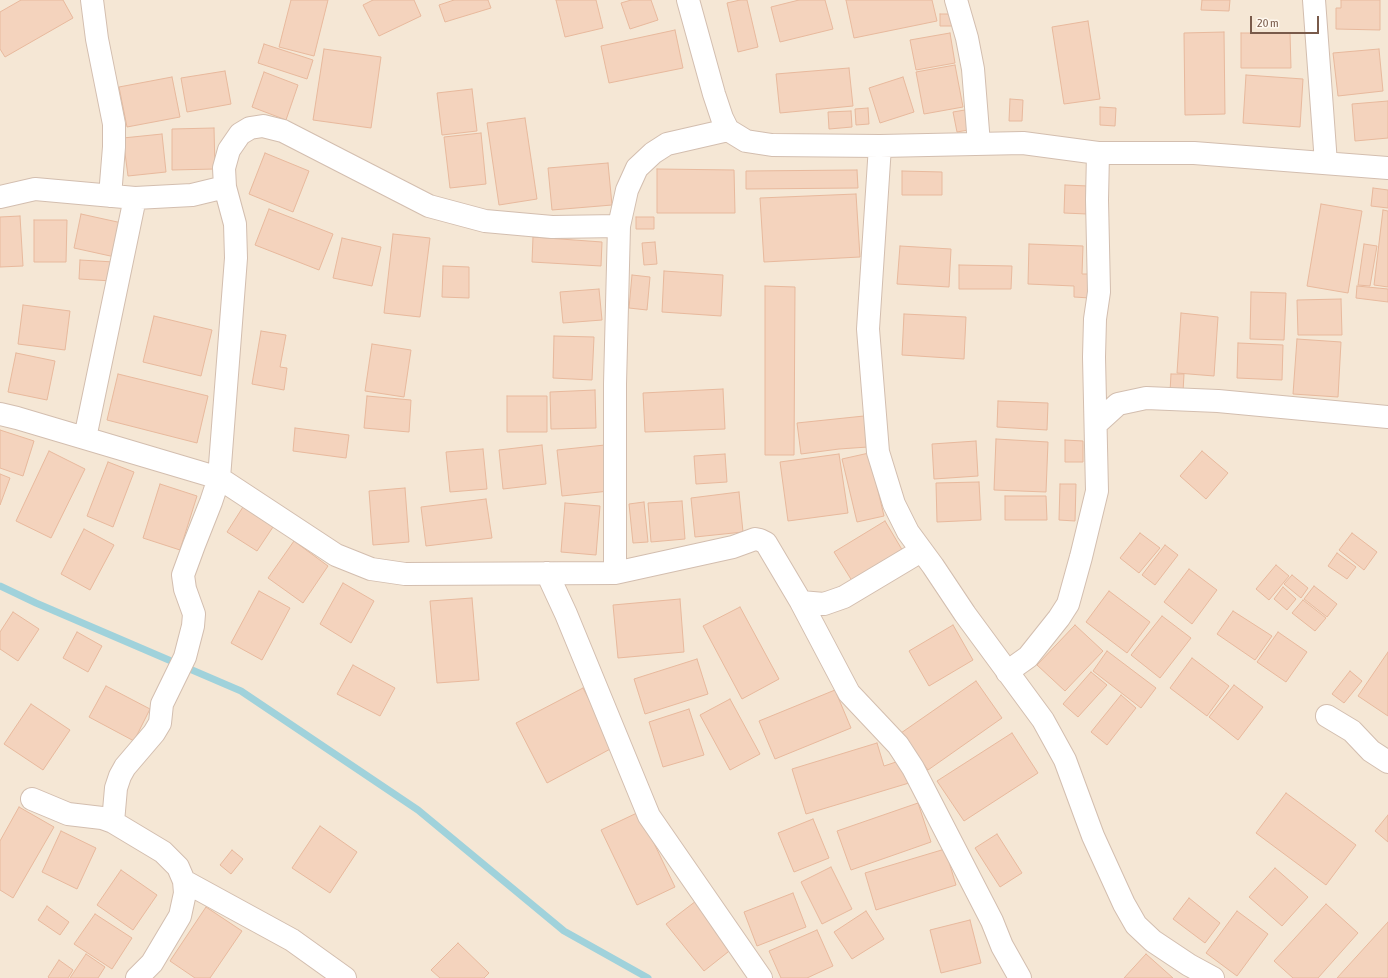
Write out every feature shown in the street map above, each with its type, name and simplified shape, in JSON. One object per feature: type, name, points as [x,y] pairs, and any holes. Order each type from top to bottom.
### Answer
[{"type":"street","points":[[92,0],[97,39],[114,124],[114,147],[110,196]]},
{"type":"street","points":[[688,0],[722,118],[728,130],[746,141],[772,145],[880,146],[1023,143],[1098,152],[1194,153],[1388,168]]},
{"type":"street","points":[[956,0],[967,38],[973,68],[979,144]]},
{"type":"street","points":[[1314,0],[1326,163]]},
{"type":"street","points":[[113,822],[116,788],[120,776],[125,767],[154,733],[160,723],[162,704],[185,657],[193,626],[194,614],[185,589],[183,575],[219,478],[236,258],[235,224],[225,187],[224,168],[229,150],[240,134],[250,128],[263,126],[283,131],[428,206],[485,221],[552,227],[619,226]]},
{"type":"street","points":[[615,573],[615,384],[619,226],[627,190],[637,168],[653,153],[667,144],[728,130]]},
{"type":"street","points":[[880,146],[868,329],[878,452],[894,504],[908,532],[1042,720],[1065,760],[1093,836],[1124,904],[1136,925],[1153,941],[1189,965],[1213,978]]},
{"type":"street","points":[[1007,672],[1028,657],[1059,618],[1068,604],[1097,491],[1094,357],[1095,319],[1099,292],[1097,200],[1098,152]]},
{"type":"street","points":[[0,197],[35,189],[135,198],[192,195],[225,187]]},
{"type":"street","points":[[85,438],[135,198]]},
{"type":"street","points":[[1096,424],[1118,404],[1146,398],[1218,401],[1388,417]]},
{"type":"street","points":[[0,414],[219,478],[336,555],[371,569],[405,574],[615,573],[733,547],[755,540],[760,540],[766,543],[812,621],[826,652],[849,692],[898,745],[913,768],[992,921],[1002,946],[1020,978]]},
{"type":"street","points":[[801,602],[824,604],[844,597],[921,551]]},
{"type":"street","points":[[547,573],[566,614],[649,816],[762,978]]},
{"type":"street","points":[[1326,716],[1352,731],[1371,751],[1388,762]]},
{"type":"street","points":[[32,799],[68,814],[102,818],[113,822],[163,852],[178,867],[184,880],[185,893],[180,916],[152,963],[138,978]]},
{"type":"street","points":[[184,880],[292,940],[344,978]]},
{"type":"shaded area","points":[[0,0],[1388,0],[1388,978],[0,978]]},
{"type":"building","points":[[21,0],[63,0],[73,18],[5,57],[0,49],[0,12]]},
{"type":"building","points":[[291,0],[328,0],[314,56],[279,47]]},
{"type":"building","points":[[373,0],[414,0],[421,16],[379,36],[363,5]]},
{"type":"building","points":[[454,0],[488,0],[491,8],[445,22],[439,5]]},
{"type":"building","points":[[556,0],[596,0],[603,28],[565,37]]},
{"type":"building","points":[[631,0],[651,0],[658,20],[630,29],[621,3]]},
{"type":"building","points":[[747,0],[758,47],[738,52],[727,3]]},
{"type":"building","points":[[799,0],[825,0],[833,29],[780,42],[771,7]]},
{"type":"building","points":[[846,0],[932,0],[937,21],[854,38]]},
{"type":"building","points":[[1202,0],[1230,0],[1229,11],[1201,10]]},
{"type":"building","points":[[1341,0],[1380,0],[1380,30],[1336,29],[1336,8],[1341,8]]},
{"type":"building","points":[[940,14],[955,14],[955,26],[940,26]]},
{"type":"building","points":[[1088,21],[1100,99],[1064,104],[1052,27]]},
{"type":"building","points":[[675,30],[683,68],[609,83],[601,46]]},
{"type":"building","points":[[1224,32],[1225,114],[1185,115],[1184,33]]},
{"type":"building","points":[[950,33],[955,63],[916,70],[910,40]]},
{"type":"building","points":[[1241,33],[1290,33],[1291,68],[1241,68]]},
{"type":"building","points":[[264,44],[313,60],[307,79],[258,63]]},
{"type":"building","points":[[324,49],[381,57],[371,128],[313,120]]},
{"type":"building","points":[[1379,49],[1383,91],[1338,96],[1333,53]]},
{"type":"building","points":[[955,65],[963,107],[924,114],[916,72]]},
{"type":"building","points":[[849,68],[853,106],[780,113],[776,74]]},
{"type":"building","points":[[225,71],[231,104],[187,112],[181,78]]},
{"type":"building","points":[[264,72],[298,85],[286,120],[252,107]]},
{"type":"building","points":[[1246,75],[1303,79],[1300,127],[1243,123]]},
{"type":"building","points":[[172,77],[180,117],[127,127],[119,87]]},
{"type":"building","points":[[903,77],[914,112],[880,123],[869,88]]},
{"type":"building","points":[[472,89],[477,131],[442,135],[437,93]]},
{"type":"building","points":[[1010,99],[1023,100],[1022,121],[1009,121]]},
{"type":"building","points":[[1388,101],[1388,138],[1355,141],[1352,104]]},
{"type":"building","points":[[1100,107],[1116,108],[1115,126],[1100,125]]},
{"type":"building","points":[[868,108],[869,124],[856,125],[855,109]]},
{"type":"building","points":[[965,110],[968,130],[957,132],[953,112]]},
{"type":"building","points":[[851,111],[852,127],[829,129],[828,112]]},
{"type":"building","points":[[525,118],[537,199],[499,205],[487,123]]},
{"type":"building","points":[[214,128],[215,169],[172,170],[172,129]]},
{"type":"building","points":[[481,133],[486,184],[450,188],[444,137]]},
{"type":"building","points":[[162,134],[166,172],[128,176],[123,138]]},
{"type":"building","points":[[265,153],[309,171],[293,212],[249,194]]},
{"type":"building","points":[[608,163],[612,205],[552,210],[548,168]]},
{"type":"building","points":[[657,169],[734,170],[735,213],[657,213]]},
{"type":"building","points":[[857,170],[858,188],[746,189],[746,171]]},
{"type":"building","points":[[902,171],[942,172],[942,195],[902,195]]},
{"type":"building","points":[[1065,185],[1088,186],[1087,214],[1064,213]]},
{"type":"building","points":[[1373,188],[1388,190],[1388,208],[1371,206]]},
{"type":"building","points":[[856,194],[860,257],[764,262],[760,198]]},
{"type":"building","points":[[1321,204],[1362,211],[1348,293],[1307,286]]},
{"type":"building","points":[[269,209],[333,234],[319,270],[255,245]]},
{"type":"building","points":[[1383,210],[1388,211],[1388,287],[1374,285]]},
{"type":"building","points":[[81,214],[122,223],[115,257],[74,248]]},
{"type":"building","points":[[20,216],[23,266],[0,267],[0,217]]},
{"type":"building","points":[[636,217],[654,217],[654,229],[636,229]]},
{"type":"building","points":[[34,220],[67,220],[66,262],[34,262]]},
{"type":"building","points":[[393,234],[430,238],[420,317],[384,313]]},
{"type":"building","points":[[533,237],[602,242],[601,266],[532,262]]},
{"type":"building","points":[[342,238],[381,247],[372,286],[333,278]]},
{"type":"building","points":[[655,242],[657,264],[644,265],[642,243]]},
{"type":"building","points":[[1029,244],[1083,246],[1082,274],[1090,274],[1090,298],[1074,297],[1074,286],[1028,284]]},
{"type":"building","points":[[1364,244],[1377,246],[1370,286],[1358,285]]},
{"type":"building","points":[[900,246],[951,249],[949,287],[897,284]]},
{"type":"building","points":[[80,260],[114,262],[112,281],[79,279]]},
{"type":"building","points":[[959,265],[1012,266],[1011,289],[959,289]]},
{"type":"building","points":[[443,266],[469,267],[469,298],[442,297]]},
{"type":"building","points":[[664,271],[723,275],[721,316],[662,312]]},
{"type":"building","points":[[632,275],[650,277],[647,310],[629,308]]},
{"type":"building","points":[[765,286],[795,287],[794,455],[765,455]]},
{"type":"building","points":[[1357,286],[1388,289],[1388,302],[1356,298]]},
{"type":"building","points":[[599,289],[602,320],[563,323],[560,292]]},
{"type":"building","points":[[1251,292],[1286,293],[1284,340],[1250,339]]},
{"type":"building","points":[[1341,299],[1342,335],[1298,335],[1297,300]]},
{"type":"building","points":[[23,305],[70,311],[65,350],[18,344]]},
{"type":"building","points":[[1181,313],[1218,317],[1214,376],[1177,373]]},
{"type":"building","points":[[904,314],[966,317],[964,359],[902,355]]},
{"type":"building","points":[[154,316],[212,330],[201,376],[143,362]]},
{"type":"building","points":[[261,331],[286,335],[280,367],[287,368],[284,390],[252,384]]},
{"type":"building","points":[[554,336],[594,337],[592,380],[553,378]]},
{"type":"building","points":[[1297,339],[1341,342],[1338,397],[1293,394]]},
{"type":"building","points":[[1238,343],[1283,345],[1282,380],[1237,378]]},
{"type":"building","points":[[372,344],[411,350],[404,397],[365,391]]},
{"type":"building","points":[[16,353],[55,361],[47,400],[8,392]]},
{"type":"building","points":[[118,374],[208,396],[197,443],[107,420]]},
{"type":"building","points":[[1171,374],[1184,374],[1183,392],[1170,392]]},
{"type":"building","points":[[723,389],[725,429],[645,432],[643,393]]},
{"type":"building","points":[[595,390],[596,428],[551,429],[550,392]]},
{"type":"building","points":[[367,396],[411,400],[409,432],[364,428]]},
{"type":"building","points":[[507,396],[547,396],[547,432],[507,432]]},
{"type":"building","points":[[998,401],[1048,403],[1047,430],[997,427]]},
{"type":"building","points":[[864,416],[868,447],[801,454],[797,423]]},
{"type":"building","points":[[295,428],[349,435],[346,458],[293,451]]},
{"type":"building","points":[[0,430],[34,441],[23,476],[0,468]]},
{"type":"building","points":[[996,439],[1048,442],[1046,492],[994,490]]},
{"type":"building","points":[[1065,440],[1083,441],[1083,462],[1065,462]]},
{"type":"building","points":[[976,441],[978,476],[934,479],[932,444]]},
{"type":"building","points":[[542,445],[546,484],[503,489],[499,450]]},
{"type":"building","points":[[605,445],[609,491],[562,496],[557,450]]},
{"type":"building","points":[[483,449],[487,489],[450,492],[446,452]]},
{"type":"building","points":[[49,451],[85,469],[51,538],[16,521]]},
{"type":"building","points":[[1202,451],[1228,473],[1206,499],[1180,476]]},
{"type":"building","points":[[869,453],[884,516],[857,522],[842,459]]},
{"type":"building","points":[[725,454],[727,482],[696,484],[694,456]]},
{"type":"building","points":[[839,454],[848,513],[788,521],[780,462]]},
{"type":"building","points":[[108,462],[134,472],[113,527],[87,516]]},
{"type":"building","points":[[0,474],[10,478],[0,505]]},
{"type":"building","points":[[979,482],[981,520],[937,522],[936,483]]},
{"type":"building","points":[[160,484],[197,496],[180,550],[143,538]]},
{"type":"building","points":[[1060,484],[1076,484],[1075,521],[1059,520]]},
{"type":"building","points":[[405,488],[409,542],[373,545],[369,491]]},
{"type":"building","points":[[739,492],[743,532],[695,537],[691,498]]},
{"type":"building","points":[[1005,496],[1046,496],[1047,520],[1005,520]]},
{"type":"building","points":[[486,499],[492,538],[426,546],[421,507]]},
{"type":"building","points":[[682,501],[685,539],[651,542],[648,503]]},
{"type":"building","points":[[644,502],[648,542],[633,543],[629,504]]},
{"type":"building","points":[[565,503],[600,506],[596,555],[561,552]]},
{"type":"building","points":[[243,507],[273,527],[257,551],[227,532]]},
{"type":"building","points":[[885,521],[904,553],[854,584],[834,552]]},
{"type":"building","points":[[84,529],[114,545],[90,590],[61,574]]},
{"type":"building","points":[[1140,533],[1160,548],[1139,573],[1120,558]]},
{"type":"building","points":[[1352,533],[1377,552],[1364,570],[1339,550]]},
{"type":"building","points":[[294,541],[328,566],[303,603],[268,578]]},
{"type":"building","points":[[1165,545],[1178,555],[1155,585],[1142,575]]},
{"type":"building","points":[[1337,553],[1356,567],[1347,579],[1328,566]]},
{"type":"building","points":[[1276,565],[1289,576],[1269,600],[1256,589]]},
{"type":"building","points":[[1189,569],[1217,590],[1192,624],[1164,602]]},
{"type":"building","points":[[1292,575],[1308,588],[1301,598],[1284,584]]},
{"type":"building","points":[[343,583],[374,601],[351,643],[320,624]]},
{"type":"building","points":[[1314,586],[1337,604],[1327,617],[1304,599]]},
{"type":"building","points":[[1283,587],[1296,599],[1287,610],[1274,599]]},
{"type":"building","points":[[259,591],[290,608],[262,660],[231,643]]},
{"type":"building","points":[[1109,591],[1150,622],[1127,653],[1086,622]]},
{"type":"building","points":[[472,598],[479,680],[437,683],[430,601]]},
{"type":"building","points":[[680,599],[684,652],[618,658],[613,605]]},
{"type":"building","points":[[1303,600],[1326,618],[1315,631],[1292,613]]},
{"type":"building","points":[[740,607],[779,679],[742,699],[703,626]]},
{"type":"building","points":[[1233,611],[1272,636],[1255,660],[1217,634]]},
{"type":"building","points":[[13,612],[39,629],[18,661],[0,649],[0,632]]},
{"type":"building","points":[[1162,616],[1191,638],[1160,678],[1131,655]]},
{"type":"building","points":[[953,625],[973,660],[929,686],[909,651]]},
{"type":"building","points":[[1075,625],[1103,651],[1065,691],[1037,665]]},
{"type":"building","points":[[77,632],[102,646],[88,672],[63,658]]},
{"type":"building","points":[[1278,632],[1307,652],[1286,682],[1257,662]]},
{"type":"building","points":[[1107,651],[1156,688],[1141,708],[1093,671]]},
{"type":"building","points":[[1388,652],[1388,716],[1358,696]]},
{"type":"building","points":[[1192,658],[1229,686],[1207,716],[1170,688]]},
{"type":"building","points":[[697,659],[708,694],[645,714],[634,679]]},
{"type":"building","points":[[353,665],[395,688],[380,716],[337,694]]},
{"type":"building","points":[[1350,671],[1362,681],[1344,703],[1332,694]]},
{"type":"building","points":[[1091,672],[1107,685],[1078,717],[1063,704]]},
{"type":"building","points":[[976,681],[1002,718],[928,770],[901,733]]},
{"type":"building","points":[[1234,685],[1263,707],[1238,740],[1209,717]]},
{"type":"building","points":[[106,686],[150,709],[134,741],[89,717]]},
{"type":"building","points":[[583,688],[614,747],[547,783],[516,723]]},
{"type":"building","points":[[835,690],[851,728],[775,759],[759,721]]},
{"type":"building","points":[[1121,695],[1136,708],[1107,745],[1091,732]]},
{"type":"building","points":[[730,699],[760,754],[730,770],[700,715]]},
{"type":"building","points":[[31,704],[70,730],[43,770],[4,744]]},
{"type":"building","points":[[689,709],[704,755],[663,767],[649,722]]},
{"type":"building","points":[[1012,733],[1038,773],[964,821],[937,781]]},
{"type":"building","points":[[877,743],[884,766],[902,760],[909,783],[806,814],[792,769]]},
{"type":"building","points":[[1286,793],[1356,845],[1326,885],[1256,833]]},
{"type":"building","points":[[918,803],[931,842],[851,870],[837,831]]},
{"type":"building","points":[[19,807],[54,827],[13,898],[0,890],[0,841]]},
{"type":"building","points":[[639,812],[675,887],[637,905],[601,830]]},
{"type":"building","points":[[1388,815],[1388,842],[1375,831]]},
{"type":"building","points":[[813,819],[829,858],[794,872],[778,833]]},
{"type":"building","points":[[320,826],[357,852],[330,893],[292,868]]},
{"type":"building","points":[[61,831],[96,848],[77,889],[42,872]]},
{"type":"building","points":[[997,834],[1022,873],[1000,887],[975,848]]},
{"type":"building","points":[[945,849],[956,885],[876,910],[865,873]]},
{"type":"building","points":[[232,850],[243,859],[231,874],[220,865]]},
{"type":"building","points":[[831,867],[852,909],[822,924],[801,882]]},
{"type":"building","points":[[1275,868],[1308,897],[1282,926],[1249,897]]},
{"type":"building","points":[[121,870],[157,895],[133,930],[97,905]]},
{"type":"building","points":[[793,893],[806,927],[757,946],[744,912]]},
{"type":"building","points":[[1189,898],[1220,923],[1205,943],[1173,919]]},
{"type":"building","points":[[696,901],[733,948],[704,971],[666,924]]},
{"type":"building","points":[[1326,904],[1358,933],[1318,978],[1293,978],[1274,961]]},
{"type":"building","points":[[47,906],[69,922],[60,935],[38,920]]},
{"type":"building","points":[[206,907],[242,931],[210,978],[195,978],[170,961]]},
{"type":"building","points":[[866,911],[884,939],[852,959],[834,932]]},
{"type":"building","points":[[1237,911],[1268,934],[1237,976],[1206,953]]},
{"type":"building","points":[[95,914],[132,938],[112,969],[74,944]]},
{"type":"building","points":[[970,920],[981,963],[941,973],[930,930]]},
{"type":"building","points":[[1388,922],[1388,978],[1337,978]]},
{"type":"building","points":[[817,930],[833,966],[807,978],[781,978],[769,951]]},
{"type":"building","points":[[458,943],[489,973],[484,978],[440,978],[431,970]]},
{"type":"building","points":[[86,954],[105,967],[98,978],[70,978]]},
{"type":"building","points":[[1146,954],[1173,978],[1124,978]]},
{"type":"building","points":[[59,960],[73,970],[68,978],[49,978],[48,977]]},
{"type":"waterway","points":[[0,586],[36,603],[241,691],[418,810],[564,931],[648,978]]}]
